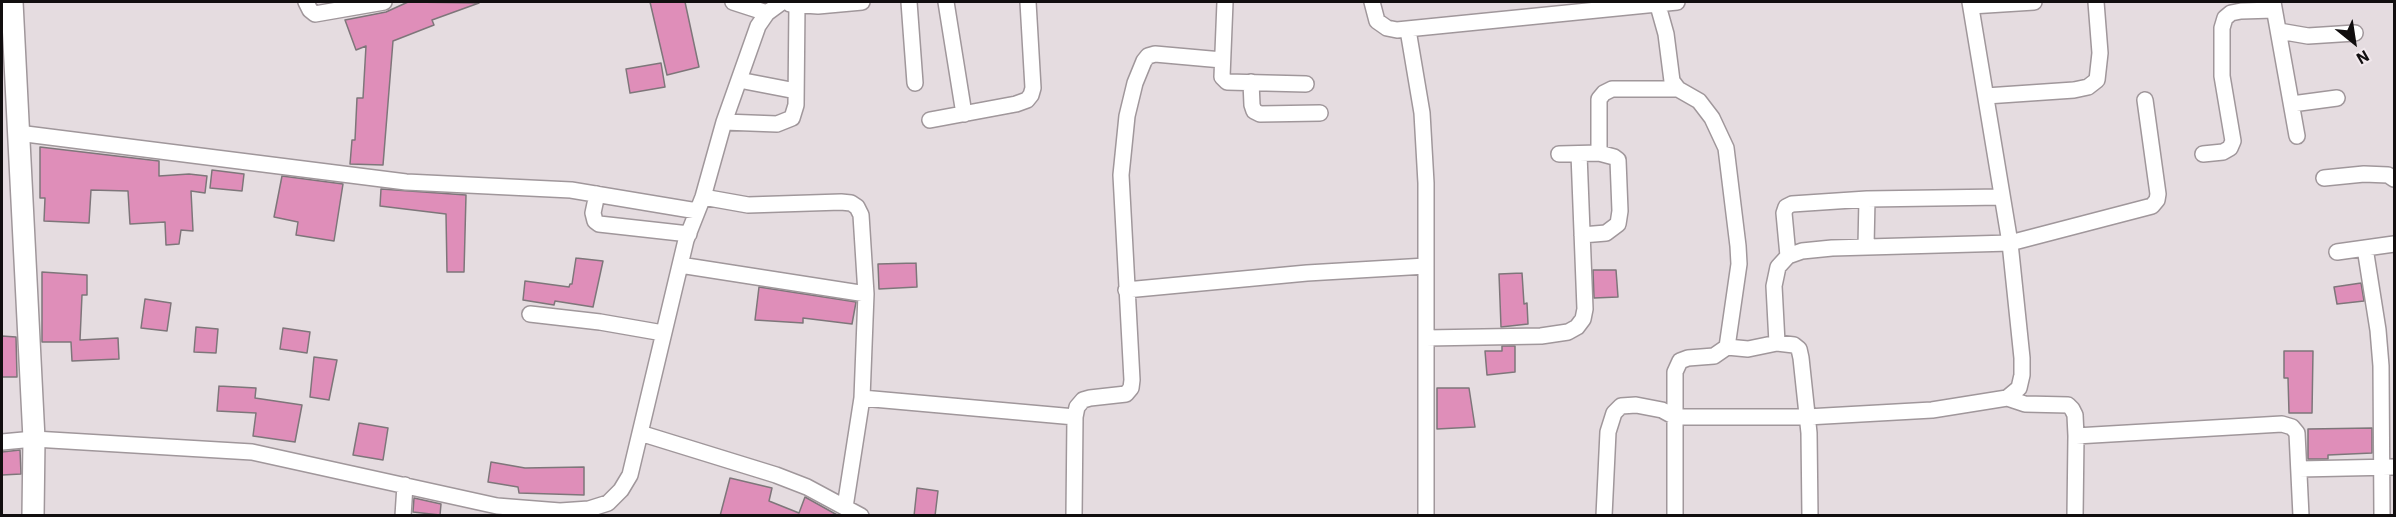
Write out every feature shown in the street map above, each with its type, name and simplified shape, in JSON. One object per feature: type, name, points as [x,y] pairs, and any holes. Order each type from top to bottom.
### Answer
[{"type":"main road","points":[[12,2],[34,439],[33,516]]},
{"type":"street","points":[[306,2],[315,14],[384,2]]},
{"type":"street","points":[[733,2],[767,13]]},
{"type":"street","points":[[2,442],[34,439],[252,452],[405,485],[497,511],[589,509],[608,503],[621,490],[630,475],[680,265],[724,122],[759,26],[767,13],[787,3],[818,6],[862,2]]},
{"type":"street","points":[[909,2],[915,83]]},
{"type":"street","points":[[946,2],[964,114]]},
{"type":"street","points":[[930,120],[1027,100],[1033,88],[1028,2]]},
{"type":"street","points":[[1225,2],[1221,72],[1227,82],[1306,84]]},
{"type":"street","points":[[1372,2],[1377,21],[1382,25],[1387,28],[1408,30],[1677,2]]},
{"type":"street","points":[[2007,398],[2019,388],[2022,375],[2010,243],[1970,4],[2034,2]]},
{"type":"street","points":[[1986,96],[2074,90],[2088,87],[2097,80],[2100,53],[2096,2]]},
{"type":"street","points":[[724,122],[777,124],[792,118],[796,91],[787,3]]},
{"type":"street","points":[[1657,3],[1666,34],[1672,81],[1678,89],[1699,101],[1712,118],[1726,148],[1736,216],[1739,264],[1727,347],[1714,357],[1688,358],[1680,361],[1675,372],[1675,516]]},
{"type":"street","points":[[2203,154],[2223,152],[2230,148],[2234,141],[2222,76],[2222,28],[2225,18],[2230,13],[2274,6],[2297,136]]},
{"type":"street","points":[[1408,30],[1422,113],[1426,183],[1426,516]]},
{"type":"street","points":[[2279,32],[2308,36],[2355,33]]},
{"type":"street","points":[[1074,516],[1077,407],[1083,400],[1119,396],[1126,394],[1131,388],[1122,175],[1123,144],[1135,83],[1144,61],[1148,56],[1155,54],[1222,60]]},
{"type":"street","points":[[739,80],[796,91]]},
{"type":"street","points":[[1251,82],[1252,105],[1254,111],[1260,114],[1320,113]]},
{"type":"street","points":[[1599,153],[1599,99],[1604,93],[1612,89],[1678,89]]},
{"type":"street","points":[[2292,104],[2337,98]]},
{"type":"street","points":[[1777,343],[1774,286],[1778,267],[1788,256],[1802,251],[1866,246],[2010,243],[2152,206],[2158,194],[2145,100]]},
{"type":"street","points":[[18,133],[406,182],[541,187],[700,204],[851,203],[857,207],[861,215],[866,294],[862,398],[845,507]]},
{"type":"street","points":[[1559,154],[1599,153],[1618,160],[1620,211],[1618,224],[1606,233],[1582,235]]},
{"type":"street","points":[[1426,338],[1541,336],[1568,332],[1577,327],[1583,319],[1585,309],[1579,154]]},
{"type":"street","points":[[2324,178],[2364,174],[2388,175],[2394,179]]},
{"type":"street","points":[[597,194],[593,213],[595,221],[599,224],[689,234]]},
{"type":"street","points":[[1788,256],[1784,213],[1786,207],[1792,204],[1867,199],[2002,197]]},
{"type":"street","points":[[1866,246],[1867,199]]},
{"type":"street","points":[[2337,252],[2394,244]]},
{"type":"street","points":[[2365,248],[2380,357],[2388,467],[2382,516]]},
{"type":"street","points":[[680,265],[866,294]]},
{"type":"street","points":[[1126,290],[1307,273],[1426,266]]},
{"type":"street","points":[[530,314],[600,322],[663,333]]},
{"type":"street","points":[[1727,347],[1748,350],[1777,343],[1794,345],[1798,349],[1802,358],[1807,417],[1810,516]]},
{"type":"street","points":[[862,398],[1075,417]]},
{"type":"street","points":[[1604,516],[1608,432],[1614,413],[1621,406],[1636,405],[1662,410],[1675,417],[1807,417],[1932,410],[2007,398],[2025,404],[2068,405],[2075,416],[2075,516]]},
{"type":"street","points":[[2076,436],[2282,424],[2292,427],[2297,433],[2301,516]]},
{"type":"street","points":[[640,433],[776,475],[807,487],[861,516]]},
{"type":"street","points":[[2299,469],[2388,467]]},
{"type":"street","points":[[403,516],[405,485]]},
{"type":"building","points":[[408,2],[479,3],[432,20],[434,25],[393,41],[383,165],[350,164],[352,140],[355,140],[357,98],[363,98],[366,46],[356,50],[345,20],[386,12]]},
{"type":"building","points":[[650,2],[685,2],[699,67],[667,75]]},
{"type":"building","points":[[661,63],[665,87],[630,93],[626,69]]},
{"type":"building","points":[[40,147],[159,161],[159,176],[189,174],[207,176],[205,193],[191,191],[193,231],[181,230],[179,244],[166,245],[165,222],[130,224],[128,191],[91,190],[89,223],[44,221],[45,198],[40,198]]},
{"type":"building","points":[[212,170],[244,174],[242,191],[210,188]]},
{"type":"building","points":[[282,176],[343,184],[334,241],[296,235],[298,222],[274,217]]},
{"type":"building","points":[[381,189],[466,195],[464,272],[447,272],[446,214],[380,206]]},
{"type":"building","points":[[576,258],[603,261],[593,307],[555,301],[554,305],[523,300],[525,281],[569,287],[572,284]]},
{"type":"building","points":[[916,263],[917,287],[879,289],[878,264]]},
{"type":"building","points":[[1593,270],[1616,270],[1618,297],[1594,298]]},
{"type":"building","points":[[42,272],[87,275],[87,295],[82,295],[80,340],[118,338],[119,359],[72,361],[71,342],[42,342]]},
{"type":"building","points":[[1522,273],[1528,324],[1501,327],[1499,274]]},
{"type":"building","points":[[2361,283],[2364,301],[2337,304],[2334,287]]},
{"type":"building","points":[[759,287],[856,302],[852,324],[803,318],[803,323],[755,320]]},
{"type":"building","points":[[145,299],[171,303],[167,331],[141,328]]},
{"type":"building","points":[[196,327],[218,329],[216,353],[194,352]]},
{"type":"building","points":[[283,328],[310,332],[307,353],[280,349]]},
{"type":"building","points":[[2,336],[16,337],[17,377],[2,377]]},
{"type":"building","points":[[1502,346],[1515,346],[1515,372],[1487,375],[1485,351],[1502,351]]},
{"type":"building","points":[[2284,351],[2313,351],[2312,413],[2289,413],[2288,378],[2284,378]]},
{"type":"building","points":[[314,357],[337,360],[329,400],[310,397]]},
{"type":"building","points":[[219,386],[256,388],[255,398],[302,405],[295,442],[253,436],[256,413],[217,411]]},
{"type":"building","points":[[1437,388],[1469,388],[1475,427],[1437,429]]},
{"type":"building","points":[[359,423],[388,428],[383,460],[353,455]]},
{"type":"building","points":[[2372,428],[2372,453],[2328,455],[2328,459],[2308,459],[2308,429]]},
{"type":"building","points":[[20,450],[21,474],[2,475],[2,452]]},
{"type":"building","points":[[491,462],[525,468],[584,467],[584,495],[519,493],[518,487],[488,482]]},
{"type":"building","points":[[730,478],[772,488],[769,501],[799,513],[805,497],[839,516],[720,516]]},
{"type":"building","points":[[917,488],[938,491],[935,516],[914,516]]},
{"type":"building","points":[[414,498],[441,504],[440,515],[413,512]]}]
